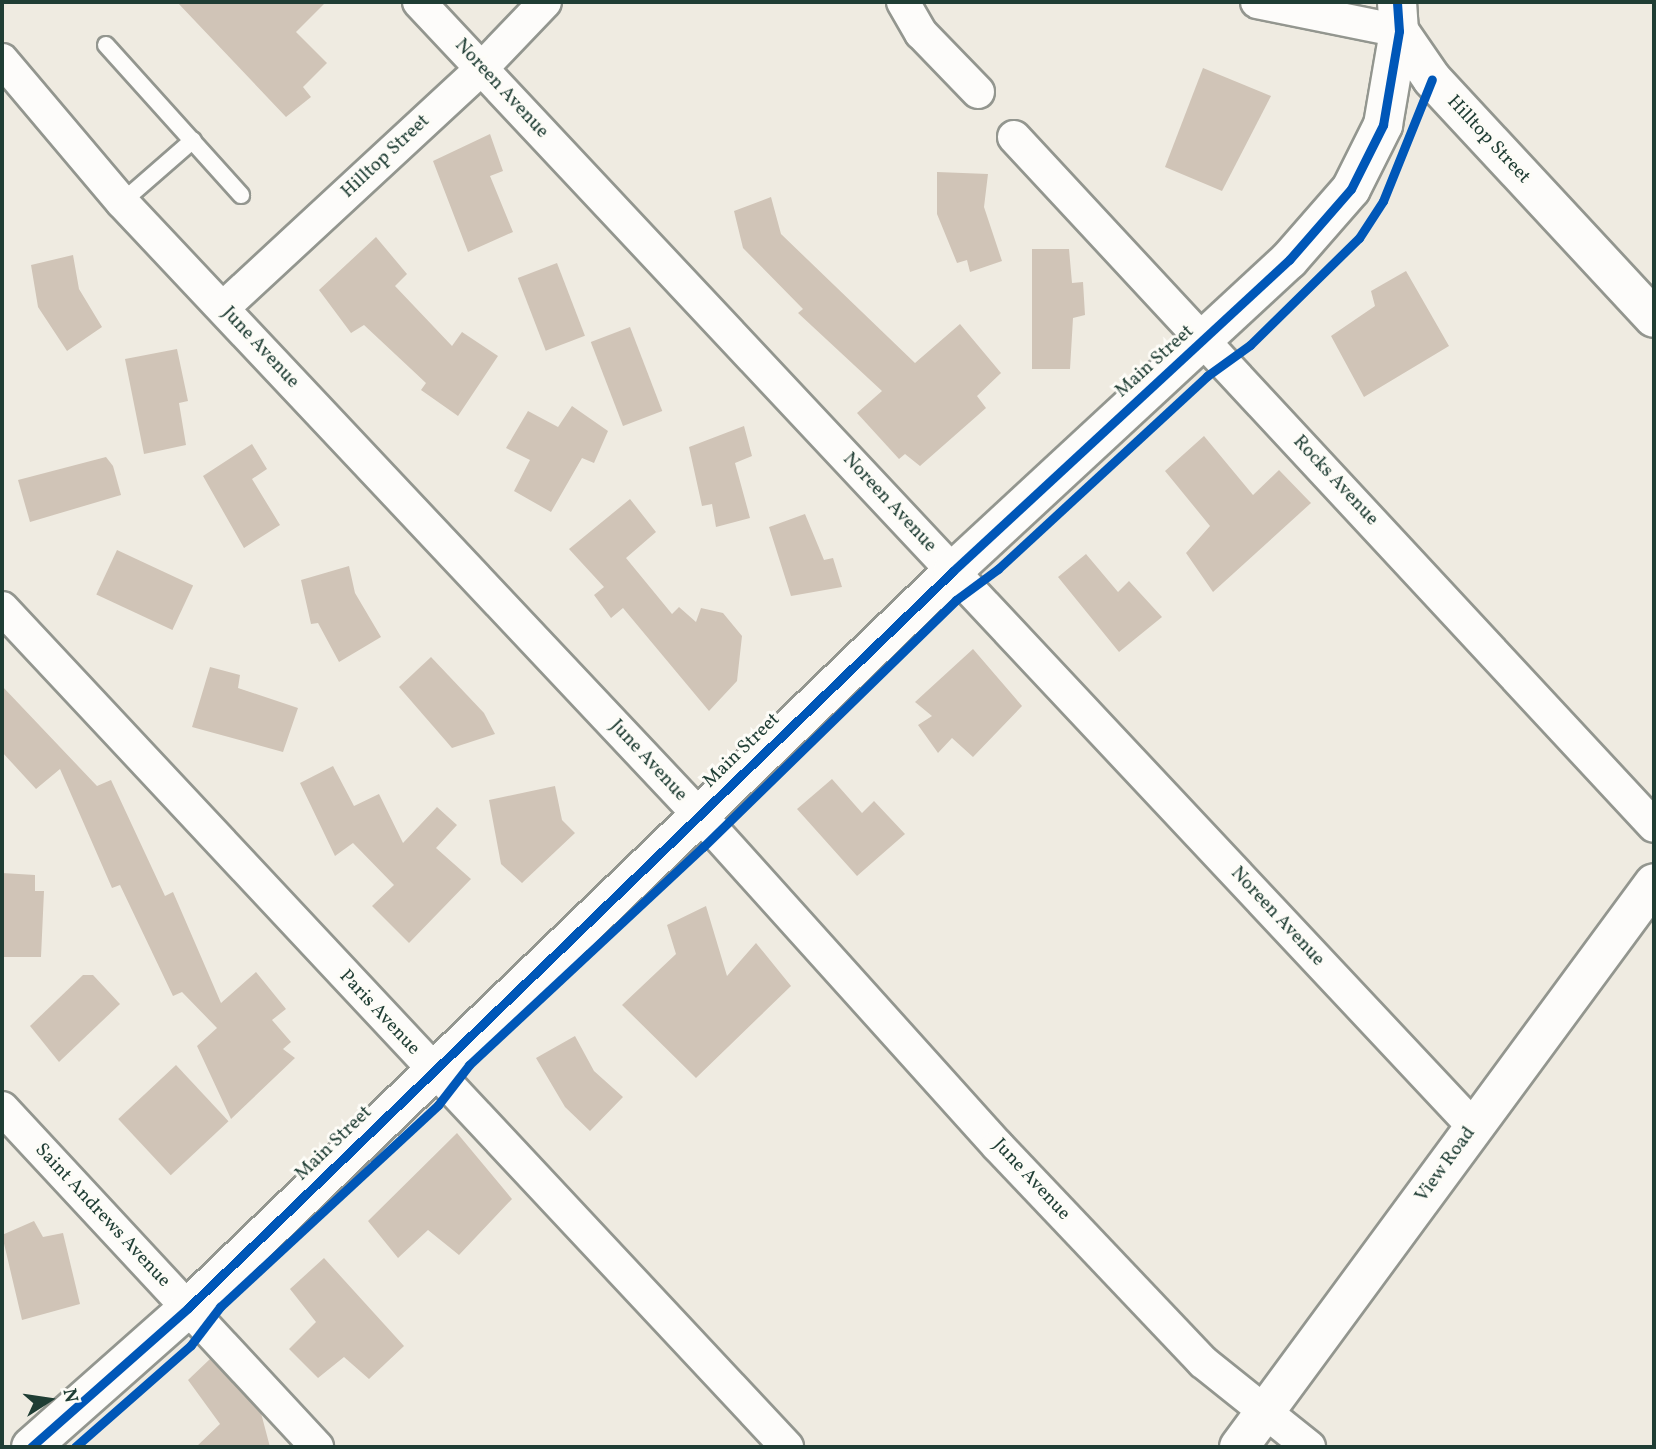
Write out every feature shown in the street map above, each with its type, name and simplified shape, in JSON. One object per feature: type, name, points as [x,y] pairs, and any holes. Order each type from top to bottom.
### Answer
[{"type":"street","name":"Noreen Avenue","points":[[419,2],[1474,1127]]},
{"type":"street","name":"Hilltop Street","points":[[223,308],[482,68],[545,2]]},
{"type":"street","points":[[903,2],[921,33],[978,92]]},
{"type":"street","points":[[1257,2],[1398,16]]},
{"type":"street","name":"Hilltop Street","points":[[1398,16],[1432,79],[1654,318]]},
{"type":"street","name":"Main Street","points":[[31,1447],[188,1308],[953,571],[1205,341],[1289,260],[1351,189],[1382,125],[1398,16]]},
{"type":"street","name":"June Avenue","points":[[2,60],[122,202],[700,816],[998,1146],[1203,1362],[1310,1447]]},
{"type":"street","name":"Rocks Avenue","points":[[1014,137],[1654,826]]},
{"type":"street","name":"Paris Avenue","points":[[2,608],[787,1447]]},
{"type":"street","name":"View Road","points":[[1239,1447],[1654,883]]},
{"type":"street","name":"Saint Andrews Avenue","points":[[2,1108],[317,1447]]},
{"type":"lane","points":[[106,45],[241,195]]},
{"type":"lane","points":[[122,202],[193,140]]},
{"type":"building","points":[[177,2],[326,2],[296,32],[327,63],[303,87],[311,97],[286,117]]},
{"type":"building","points":[[1203,68],[1271,96],[1222,191],[1165,167]]},
{"type":"building","points":[[490,134],[503,171],[490,176],[513,232],[468,252],[433,161]]},
{"type":"building","points":[[937,172],[988,174],[984,207],[1002,261],[970,272],[967,260],[957,263],[937,214]]},
{"type":"building","points":[[771,197],[781,234],[915,363],[960,324],[1001,373],[977,396],[986,408],[920,466],[905,454],[899,459],[857,413],[882,391],[798,313],[803,309],[743,248],[734,211]]},
{"type":"building","points":[[376,237],[407,274],[395,286],[452,346],[462,332],[498,356],[458,416],[421,390],[426,383],[364,325],[351,333],[319,290]]},
{"type":"building","points":[[1032,249],[1069,249],[1072,283],[1083,282],[1085,315],[1073,318],[1070,369],[1032,369]]},
{"type":"building","points":[[73,255],[79,289],[102,327],[67,351],[38,307],[31,265]]},
{"type":"building","points":[[557,263],[585,336],[546,351],[518,278]]},
{"type":"building","points":[[1406,271],[1449,346],[1364,397],[1331,336],[1375,306],[1371,291]]},
{"type":"building","points":[[630,327],[662,411],[623,426],[591,342]]},
{"type":"building","points":[[177,349],[188,401],[179,403],[186,445],[144,454],[125,359]]},
{"type":"building","points":[[572,406],[608,431],[594,463],[582,458],[551,512],[514,491],[530,460],[506,448],[528,411],[558,427]]},
{"type":"building","points":[[744,426],[752,456],[735,463],[750,518],[716,527],[712,504],[702,506],[689,447]]},
{"type":"building","points":[[1204,436],[1253,495],[1279,470],[1311,503],[1213,592],[1186,553],[1210,526],[1165,471]]},
{"type":"building","points":[[252,444],[267,469],[252,479],[280,525],[244,548],[203,476]]},
{"type":"building","points":[[106,457],[113,466],[121,495],[30,522],[18,480]]},
{"type":"building","points":[[630,499],[656,532],[626,558],[672,614],[679,607],[696,622],[701,608],[723,613],[742,636],[737,681],[709,711],[623,608],[611,618],[594,595],[604,587],[569,549]]},
{"type":"building","points":[[805,514],[824,560],[833,558],[842,587],[791,596],[769,527]]},
{"type":"building","points":[[117,550],[193,585],[172,630],[96,594]]},
{"type":"building","points":[[1086,554],[1118,592],[1129,581],[1162,617],[1119,652],[1058,577]]},
{"type":"building","points":[[349,566],[355,593],[381,637],[339,662],[318,623],[311,624],[301,580]]},
{"type":"building","points":[[973,649],[1022,706],[973,757],[952,738],[938,753],[918,725],[932,716],[915,702]]},
{"type":"building","points":[[431,657],[484,713],[495,734],[452,748],[399,687]]},
{"type":"building","points":[[210,667],[240,675],[238,688],[298,708],[283,752],[192,727]]},
{"type":"building","points":[[2,686],[97,786],[111,780],[165,896],[173,892],[221,1003],[256,972],[286,1009],[272,1020],[291,1042],[283,1049],[295,1058],[231,1119],[197,1046],[217,1028],[182,992],[173,996],[120,885],[112,888],[60,769],[36,789],[2,752]]},
{"type":"building","points":[[333,766],[354,806],[379,794],[403,843],[437,807],[457,825],[436,848],[471,879],[409,943],[372,906],[394,885],[353,843],[335,856],[300,783]]},
{"type":"building","points":[[832,779],[862,813],[874,801],[905,834],[857,876],[797,809]]},
{"type":"building","points":[[555,786],[562,820],[575,833],[522,883],[501,864],[489,800]]},
{"type":"building","points":[[2,873],[35,875],[35,891],[44,891],[41,957],[2,957]]},
{"type":"building","points":[[706,906],[727,976],[756,943],[791,986],[696,1078],[622,1005],[676,954],[667,925]]},
{"type":"building","points":[[83,975],[93,975],[120,1004],[59,1062],[30,1026]]},
{"type":"building","points":[[575,1036],[594,1071],[623,1097],[590,1131],[565,1107],[536,1058]]},
{"type":"building","points":[[176,1065],[229,1121],[171,1175],[118,1119]]},
{"type":"building","points":[[457,1133],[512,1199],[459,1255],[428,1230],[398,1258],[368,1221]]},
{"type":"building","points":[[34,1221],[43,1237],[63,1233],[80,1304],[22,1320],[2,1235]]},
{"type":"building","points":[[324,1258],[404,1346],[369,1379],[344,1357],[318,1378],[289,1349],[316,1322],[290,1289]]},
{"type":"building","points":[[210,1359],[261,1413],[270,1447],[196,1447],[220,1424],[188,1380]]},
{"type":"cycle path","points":[[31,1447],[188,1308],[953,571],[1289,260],[1351,189],[1383,125],[1399,31],[1397,2]]},
{"type":"cycle path","points":[[75,1447],[191,1345],[220,1307],[438,1105],[469,1065],[703,847],[956,600],[998,569],[1207,376],[1250,345],[1359,238],[1383,201],[1432,79]]}]
